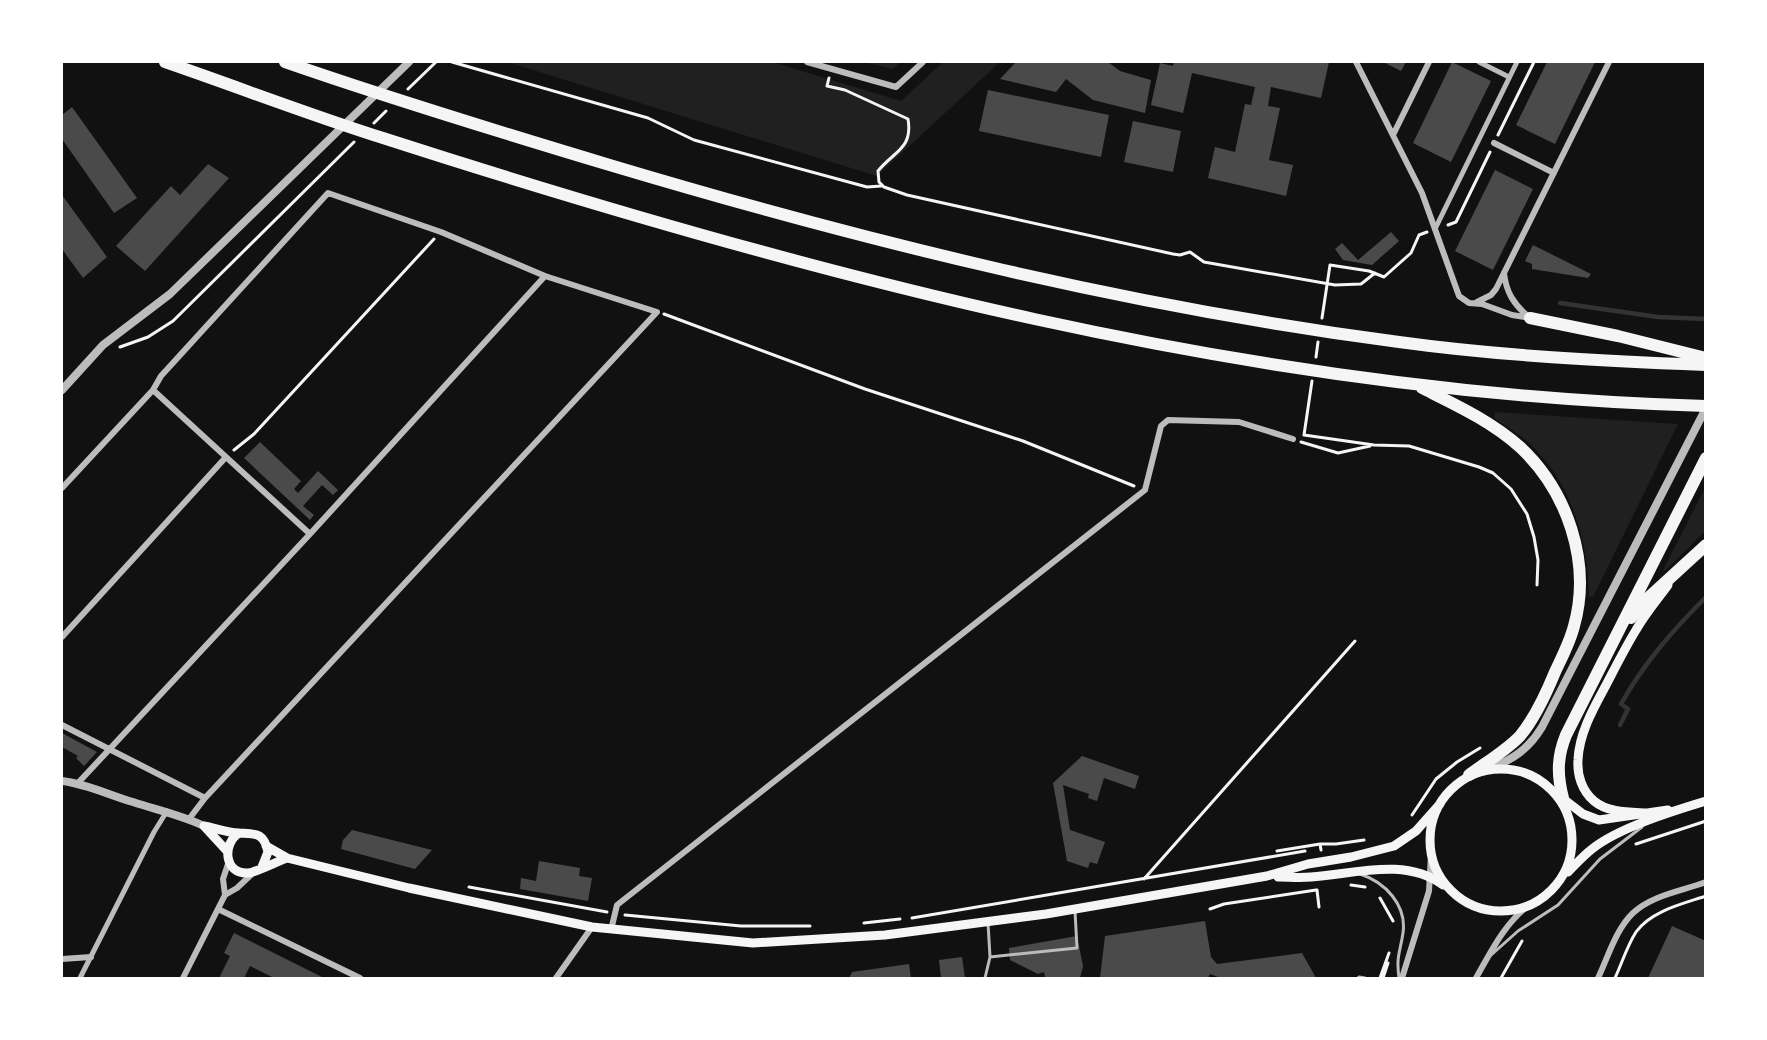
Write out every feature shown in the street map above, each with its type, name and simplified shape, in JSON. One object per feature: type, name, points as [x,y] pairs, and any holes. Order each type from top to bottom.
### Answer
[{"type":"highway","points":[[165,62],[381,138],[627,213],[987,309],[1093,331],[1309,370],[1413,384],[1568,399],[1706,407]]},
{"type":"highway","points":[[285,62],[404,102],[715,196],[894,245],[1038,279],[1257,322],[1402,343],[1550,358],[1706,365]]},
{"type":"highway","points":[[1530,318],[1618,336],[1706,358]]},
{"type":"highway","points":[[1413,384],[1491,425],[1530,457],[1551,485],[1562,506],[1572,528],[1578,558],[1580,589],[1575,626],[1530,723],[1519,736],[1469,775]]},
{"type":"highway","points":[[1564,803],[1558,773],[1560,750],[1703,463]]},
{"type":"highway","points":[[1617,635],[1647,599],[1706,545]]},
{"type":"main road","points":[[1649,817],[1618,811],[1602,806],[1593,800],[1581,784],[1578,756],[1590,716],[1627,646],[1637,628],[1682,567]]},
{"type":"main road","points":[[204,826],[259,836],[266,846],[287,858],[421,891],[611,930],[753,943],[885,935],[1074,909],[1267,876],[1361,855],[1394,846],[1416,831],[1453,787],[1469,775],[1490,769],[1519,770],[1531,774],[1551,788],[1564,803],[1599,820],[1649,817]]},
{"type":"main road","points":[[1267,876],[1311,877],[1349,872],[1395,870],[1416,872],[1431,877],[1470,904],[1505,911],[1529,905],[1547,894],[1593,848],[1613,835],[1649,817],[1706,801]]},
{"type":"main road","points":[[1562,878],[1569,865],[1572,845],[1570,820],[1564,803]]},
{"type":"main road","points":[[1440,804],[1429,833],[1431,855],[1437,871],[1450,890]]},
{"type":"main road","points":[[204,826],[227,851]]},
{"type":"main road","points":[[239,833],[231,840],[227,851],[232,866],[243,872],[287,858]]},
{"type":"main road","points":[[258,869],[267,857],[266,846]]},
{"type":"street","points":[[62,390],[103,345],[171,294],[410,62]]},
{"type":"street","points":[[807,62],[896,87],[923,62]]},
{"type":"street","points":[[1356,62],[1422,193],[1458,294],[1465,302],[1488,305],[1512,315],[1530,318]]},
{"type":"street","points":[[1393,135],[1429,62]]},
{"type":"street","points":[[1479,62],[1509,77]]},
{"type":"street","points":[[1435,229],[1517,62]]},
{"type":"street","points":[[1474,303],[1491,295],[1504,272],[1609,62]]},
{"type":"street","points":[[1494,143],[1554,173]]},
{"type":"street","points":[[62,488],[153,390],[161,376],[328,193],[441,232],[545,276],[657,312],[189,819]]},
{"type":"street","points":[[1504,272],[1510,297],[1530,318]]},
{"type":"street","points":[[78,783],[545,276]]},
{"type":"street","points":[[153,390],[309,534]]},
{"type":"street","points":[[1490,769],[1519,755],[1537,735],[1706,407]]},
{"type":"street","points":[[611,930],[616,905],[1145,490],[1161,426],[1168,420],[1239,422],[1293,439]]},
{"type":"street","points":[[62,637],[226,457]]},
{"type":"street","points":[[62,725],[206,798]]},
{"type":"street","points":[[62,781],[78,783],[135,803],[167,811],[204,826]]},
{"type":"street","points":[[80,978],[154,832],[167,811]]},
{"type":"street","points":[[1401,978],[1429,891],[1431,855]]},
{"type":"street","points":[[225,895],[223,879],[229,861]]},
{"type":"street","points":[[183,978],[225,895],[237,888],[258,869]]},
{"type":"street","points":[[1598,978],[1623,925],[1633,913],[1656,900],[1704,882]]},
{"type":"street","points":[[1476,978],[1505,930],[1529,905]]},
{"type":"street","points":[[218,909],[360,978]]},
{"type":"street","points":[[556,978],[592,927]]},
{"type":"street","points":[[62,959],[91,957]]},
{"type":"lane","points":[[1487,960],[1518,931],[1558,905],[1600,859],[1649,817]]},
{"type":"lane","points":[[1349,872],[1362,874],[1383,885],[1400,909],[1404,927],[1397,958],[1401,978]]},
{"type":"lane","points":[[1704,882],[1706,894]]},
{"type":"lane","points":[[990,957],[1077,948],[1074,909]]},
{"type":"lane","points":[[985,978],[990,957],[988,921]]},
{"type":"lane","points":[[1358,978],[1365,978]]},
{"type":"path","points":[[452,62],[648,118],[694,140],[867,187],[882,186],[940,202],[1173,254],[1180,255],[1190,252],[1204,262],[1317,283],[1354,285],[1366,282],[1375,273]]},
{"type":"path","points":[[1321,322],[1330,266],[1375,273],[1384,277],[1411,253],[1419,235],[1456,222],[1534,62]]},
{"type":"path","points":[[832,69],[827,86],[845,90],[908,119],[910,130],[906,144],[878,171],[878,180],[882,186]]},
{"type":"path","points":[[115,349],[148,337],[173,321],[294,202]]},
{"type":"path","points":[[226,457],[254,434],[441,232]]},
{"type":"path","points":[[657,312],[865,389],[1023,441],[1145,490]]},
{"type":"path","points":[[1314,367],[1320,333]]},
{"type":"path","points":[[1313,379],[1304,435],[1374,445],[1409,446],[1479,467],[1499,477],[1517,498],[1531,525],[1538,560],[1537,585]]},
{"type":"path","points":[[1293,439],[1338,453],[1374,445]]},
{"type":"path","points":[[1125,900],[1355,641]]},
{"type":"path","points":[[1410,818],[1436,779],[1457,762],[1480,748]]},
{"type":"path","points":[[1634,846],[1706,821]]},
{"type":"path","points":[[862,923],[904,919],[1142,880],[1367,840]]},
{"type":"path","points":[[1277,851],[1327,848],[1326,862]]},
{"type":"path","points":[[1210,909],[1224,904],[1326,888],[1324,875]]},
{"type":"path","points":[[1345,884],[1369,887]]},
{"type":"path","points":[[464,886],[640,918],[741,926],[819,926]]},
{"type":"path","points":[[1317,890],[1319,907]]},
{"type":"path","points":[[1376,891],[1395,924]]},
{"type":"path","points":[[1615,978],[1631,940],[1644,923],[1660,913],[1706,894]]},
{"type":"path","points":[[1501,978],[1524,939]]},
{"type":"path","points":[[1382,978],[1395,945]]},
{"type":"path","points":[[1382,978],[1390,948]]},
{"type":"shaded area","points":[[507,62],[772,62],[901,101],[943,62],[1000,62],[877,176]]},
{"type":"shaded area","points":[[864,62],[901,62],[892,69]]},
{"type":"shaded area","points":[[1495,412],[1678,424],[1593,597],[1589,596],[1581,533],[1566,493],[1543,458],[1524,439],[1494,418]]},
{"type":"shaded area","points":[[1705,488],[1705,531],[1665,571],[1663,570]]},
{"type":"building","points":[[1016,62],[1108,62],[1120,71],[1151,80],[1145,113],[1093,100],[1066,79],[1056,92],[1000,79]]},
{"type":"building","points":[[1174,62],[1329,62],[1321,98],[1271,87],[1268,106],[1280,108],[1269,160],[1293,165],[1286,196],[1208,178],[1215,147],[1235,152],[1245,104],[1251,105],[1255,87],[1192,73],[1183,113],[1151,105],[1160,63],[1173,66]]},
{"type":"building","points":[[1383,62],[1406,62],[1401,71]]},
{"type":"building","points":[[1452,62],[1491,81],[1451,162],[1413,143]]},
{"type":"building","points":[[1547,62],[1595,62],[1555,144],[1516,125]]},
{"type":"building","points":[[988,90],[1109,115],[1101,157],[979,131]]},
{"type":"building","points":[[72,107],[137,198],[114,213],[62,139],[62,115]]},
{"type":"building","points":[[1133,121],[1181,131],[1173,172],[1124,162]]},
{"type":"building","points":[[208,164],[229,178],[145,271],[116,246],[171,186],[180,195]]},
{"type":"building","points":[[1495,170],[1533,189],[1493,270],[1455,251]]},
{"type":"building","points":[[62,195],[107,257],[83,278],[62,249]]},
{"type":"building","points":[[1391,232],[1399,241],[1372,265],[1343,260],[1335,249],[1342,243],[1358,260]]},
{"type":"building","points":[[1533,245],[1591,274],[1588,278],[1532,269],[1532,264],[1525,261]]},
{"type":"building","points":[[260,442],[301,481],[294,489],[298,493],[318,471],[338,490],[333,495],[322,485],[303,506],[314,515],[310,520],[244,458]]},
{"type":"building","points":[[62,733],[97,752],[84,766],[76,758],[78,756],[62,747]]},
{"type":"building","points":[[1082,756],[1139,776],[1135,789],[1104,778],[1097,801],[1088,798],[1089,794],[1063,785],[1070,830],[1105,842],[1097,864],[1090,862],[1088,868],[1067,861],[1053,783]]},
{"type":"building","points":[[352,830],[432,850],[415,869],[341,849],[343,840]]},
{"type":"building","points":[[539,861],[580,868],[579,876],[592,878],[588,901],[520,889],[521,878],[536,881]]},
{"type":"building","points":[[1205,921],[1211,957],[1217,964],[1302,953],[1316,978],[1221,978],[1210,974],[1208,978],[1100,978],[1105,936]]},
{"type":"building","points":[[1672,926],[1706,941],[1706,978],[1648,978]]},
{"type":"building","points":[[234,933],[324,978],[274,978],[250,966],[244,978],[219,978],[230,956],[224,953]]},
{"type":"building","points":[[1077,936],[1083,966],[1080,978],[1045,977],[1044,972],[1038,974],[1010,960],[1009,948]]},
{"type":"building","points":[[962,957],[965,978],[941,978],[939,960]]},
{"type":"building","points":[[909,964],[911,978],[849,978],[852,972]]},
{"type":"waterway","points":[[1560,303],[1658,317],[1706,319]]},
{"type":"waterway","points":[[1620,725],[1628,709],[1621,704],[1639,675],[1706,597]]}]
